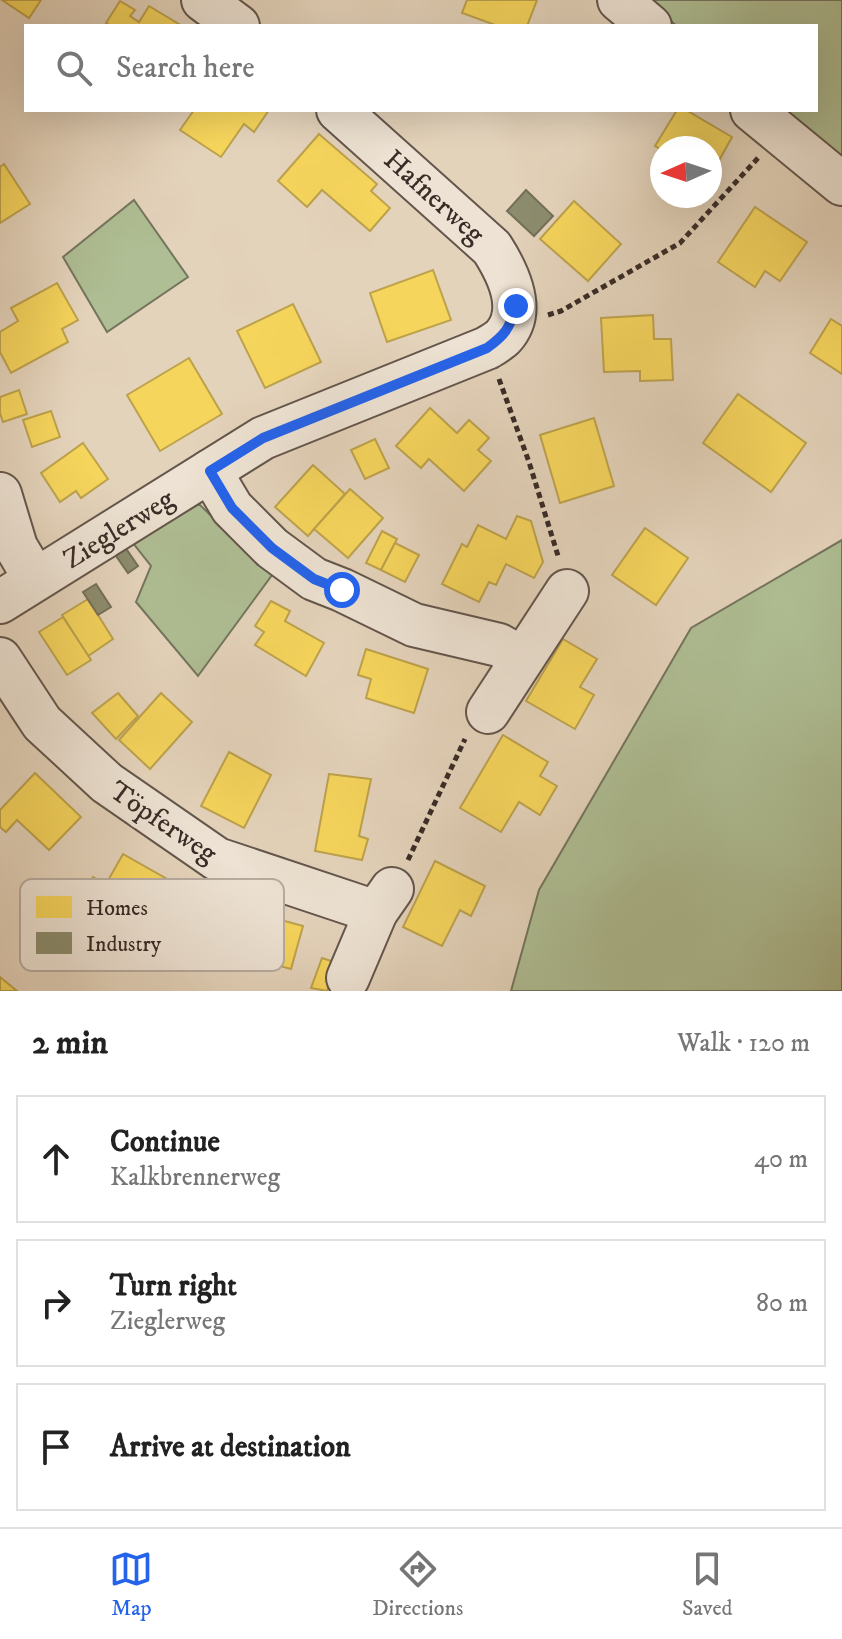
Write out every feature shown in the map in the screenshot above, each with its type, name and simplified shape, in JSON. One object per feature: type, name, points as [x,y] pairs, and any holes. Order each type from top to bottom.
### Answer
[{"type":"street","points":[[203,0],[235,24]]},
{"type":"street","points":[[619,0],[648,24]]},
{"type":"street","name":"Hafnerweg","points":[[340,112],[492,248],[504,267],[504,321]]},
{"type":"street","points":[[754,112],[842,184]]},
{"type":"street","name":"Zieglerweg","points":[[0,602],[263,438],[504,321]]},
{"type":"street","points":[[210,471],[232,508],[272,548],[314,579],[414,625],[499,645],[522,658]]},
{"type":"street","points":[[0,494],[16,547],[35,579]]},
{"type":"street","points":[[488,712],[522,658],[564,578]]},
{"type":"street","name":"Töpferweg","points":[[0,659],[42,723],[107,783],[217,859],[384,900]]},
{"type":"street","points":[[348,978],[384,900]]},
{"type":"path","points":[[564,578],[529,462],[504,321],[526,320],[561,311],[680,243],[764,152]]},
{"type":"path","points":[[384,900],[415,846],[472,723],[488,712]]},
{"type":"green space","points":[[645,0],[842,0],[842,165],[779,112],[818,112],[818,24],[675,24]]},
{"type":"green space","points":[[134,200],[188,277],[107,332],[63,257]]},
{"type":"green space","points":[[199,504],[272,575],[198,676],[136,602],[151,566],[133,543]]},
{"type":"green space","points":[[842,540],[842,991],[511,991],[539,890],[691,628]]},
{"type":"building: Homes","points":[[2,0],[41,0],[29,18]]},
{"type":"building: Homes","points":[[467,0],[537,0],[528,24],[492,24],[462,13]]},
{"type":"building: Homes","points":[[120,1],[135,10],[130,16],[139,22],[149,6],[179,24],[108,24]]},
{"type":"building: Homes","points":[[193,112],[268,112],[254,132],[244,124],[221,157],[180,130]]},
{"type":"building: Homes","points":[[676,112],[689,112],[732,137],[722,155],[722,136],[661,136]]},
{"type":"building: Homes","points":[[319,134],[377,184],[371,191],[390,208],[370,231],[322,190],[307,207],[278,181]]},
{"type":"building: Homes","points":[[4,164],[30,204],[0,223],[0,167]]},
{"type":"building: Homes","points":[[574,201],[621,244],[588,281],[540,239]]},
{"type":"building: Homes","points":[[755,207],[807,242],[780,281],[765,271],[755,287],[718,262]]},
{"type":"building: Homes","points":[[433,270],[451,320],[387,342],[370,293]]},
{"type":"building: Homes","points":[[57,283],[78,320],[62,329],[68,342],[11,373],[0,352],[0,332],[18,321],[11,308]]},
{"type":"building: Homes","points":[[293,304],[321,362],[265,388],[237,331]]},
{"type":"building: Homes","points":[[653,315],[654,339],[671,339],[673,380],[640,381],[640,371],[604,372],[601,318]]},
{"type":"building: Homes","points":[[831,319],[842,326],[842,374],[810,353]]},
{"type":"building: Homes","points":[[189,358],[222,414],[160,451],[127,395]]},
{"type":"building: Homes","points":[[19,390],[27,414],[3,422],[0,397]]},
{"type":"building: Homes","points":[[738,394],[806,443],[771,492],[703,443]]},
{"type":"building: Homes","points":[[430,408],[457,433],[469,420],[489,438],[478,450],[491,461],[464,491],[429,459],[421,468],[396,446]]},
{"type":"building: Homes","points":[[51,411],[60,437],[32,447],[23,420]]},
{"type":"building: Homes","points":[[594,418],[614,486],[560,503],[540,435]]},
{"type":"building: Homes","points":[[375,439],[389,468],[365,479],[351,450]]},
{"type":"building: Homes","points":[[83,443],[108,479],[81,498],[76,491],[60,502],[41,473]]},
{"type":"building: Homes","points":[[313,465],[345,494],[308,536],[275,507]]},
{"type":"building: Homes","points":[[350,489],[383,518],[348,558],[314,529]]},
{"type":"building: Homes","points":[[517,516],[531,521],[543,562],[534,578],[506,564],[496,585],[489,582],[479,602],[442,584],[462,544],[467,547],[478,525],[506,539]]},
{"type":"building: Homes","points":[[645,528],[688,558],[656,605],[612,575]]},
{"type":"building: Homes","points":[[382,531],[397,539],[381,570],[366,563]]},
{"type":"building: Homes","points":[[395,543],[419,555],[405,582],[381,570]]},
{"type":"building: Homes","points":[[88,599],[113,639],[88,656],[62,615]]},
{"type":"building: Homes","points":[[271,601],[290,611],[285,621],[324,643],[306,676],[255,645],[264,632],[255,626]]},
{"type":"building: Homes","points":[[63,617],[91,660],[67,675],[39,632]]},
{"type":"building: Homes","points":[[563,639],[597,659],[580,687],[594,695],[575,729],[526,701]]},
{"type":"building: Homes","points":[[366,649],[428,669],[414,713],[366,698],[371,679],[358,675]]},
{"type":"building: Homes","points":[[118,693],[138,716],[116,739],[92,713]]},
{"type":"building: Homes","points":[[161,693],[192,722],[150,769],[119,740]]},
{"type":"building: Homes","points":[[503,735],[548,762],[540,776],[557,786],[540,815],[519,802],[501,832],[460,808]]},
{"type":"building: Homes","points":[[229,752],[271,775],[244,828],[201,806]]},
{"type":"building: Homes","points":[[35,773],[81,817],[49,850],[17,820],[6,832],[0,827],[0,810]]},
{"type":"building: Homes","points":[[329,774],[371,779],[359,836],[368,839],[362,860],[315,851]]},
{"type":"building: Homes","points":[[123,854],[167,879],[109,879]]},
{"type":"building: Homes","points":[[435,861],[485,886],[471,916],[460,910],[442,946],[403,927]]},
{"type":"building: Homes","points":[[284,921],[303,926],[291,969],[284,967]]},
{"type":"building: Homes","points":[[322,958],[337,963],[327,991],[311,988]]},
{"type":"building: Homes","points":[[0,977],[17,991],[0,991]]},
{"type":"building: Industry","points":[[526,190],[553,216],[534,236],[507,211]]},
{"type":"building: Industry","points":[[125,547],[138,566],[128,573],[114,553]]},
{"type":"building: Industry","points":[[96,584],[111,607],[98,615],[83,592]]},
{"type":"route","points":[[342,590],[314,579],[272,548],[232,508],[210,471],[263,438],[487,348],[504,336],[516,306]]}]
